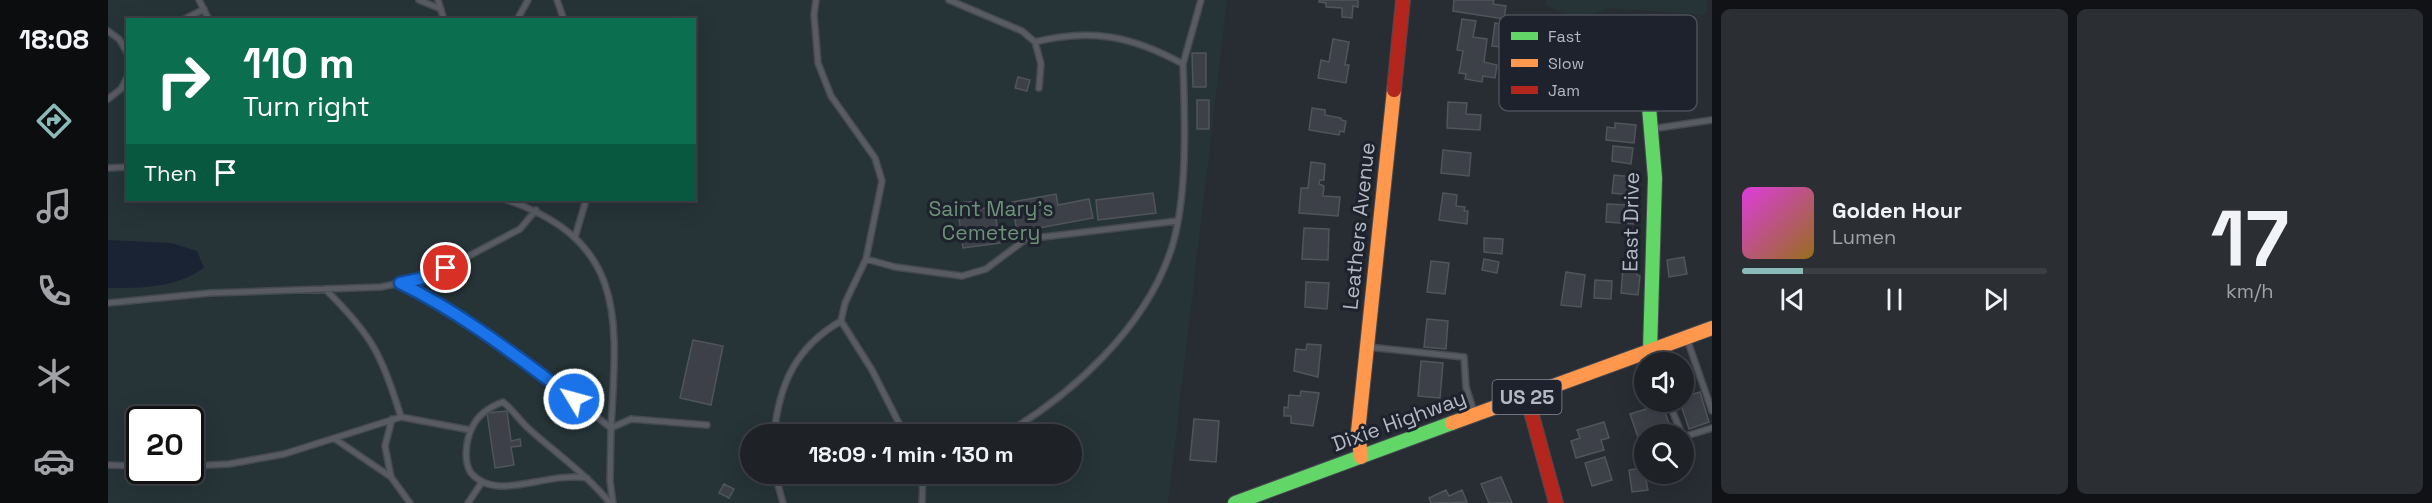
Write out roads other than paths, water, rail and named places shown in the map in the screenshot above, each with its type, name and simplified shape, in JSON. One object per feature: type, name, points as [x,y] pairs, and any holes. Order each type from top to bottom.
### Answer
[{"type":"street","name":"Leathers Avenue","points":[[1361,457],[1358,432],[1403,0]]},
{"type":"street","name":"East Drive","points":[[1649,111],[1655,178],[1653,352]]},
{"type":"street","name":"Dixie Highway","points":[[1661,352],[1686,337],[1712,328]]},
{"type":"street","name":"Dixie Highway","points":[[1235,503],[1527,397],[1634,363]]},
{"type":"street","points":[[1527,397],[1556,503]]},
{"type":"lane","points":[[199,0],[208,18]]},
{"type":"lane","points":[[419,0],[441,9]]},
{"type":"lane","points":[[438,0],[443,18]]},
{"type":"lane","points":[[518,18],[528,0]]},
{"type":"lane","points":[[557,0],[563,18]]},
{"type":"lane","points":[[775,424],[779,398],[791,371],[814,339],[841,321],[845,303],[866,259],[882,181],[880,170],[831,96],[818,63],[814,15],[816,0]]},
{"type":"lane","points":[[949,0],[1022,31],[1035,42],[1041,64],[1039,88]]},
{"type":"lane","points":[[1019,424],[1048,404],[1122,336],[1155,287],[1171,248],[1177,221],[1185,117],[1183,64],[1201,0]]},
{"type":"lane","points":[[187,18],[204,9]]},
{"type":"lane","points":[[108,31],[119,39],[126,49]]},
{"type":"lane","points":[[1035,42],[1066,34],[1091,34],[1155,49],[1183,64]]},
{"type":"lane","points":[[108,99],[121,89],[126,80]]},
{"type":"lane","points":[[1651,129],[1712,120]]},
{"type":"lane","points":[[108,168],[126,167]]},
{"type":"lane","points":[[510,201],[536,210],[575,237],[593,260],[606,287],[614,316],[616,345],[611,428],[611,503]]},
{"type":"lane","points":[[575,237],[586,201]]},
{"type":"lane","points":[[108,303],[210,293],[381,287],[419,279],[446,268],[520,229],[536,210]]},
{"type":"lane","points":[[866,259],[895,267],[962,276],[986,268],[1026,239],[1177,221]]},
{"type":"lane","points":[[400,283],[422,293],[519,357],[611,428]]},
{"type":"lane","points":[[325,289],[346,310],[375,346],[386,367],[401,417]]},
{"type":"lane","points":[[841,321],[872,370],[899,424]]},
{"type":"lane","points":[[1686,337],[1712,411]]},
{"type":"lane","points":[[1367,347],[1464,357],[1466,387],[1475,416]]},
{"type":"lane","points":[[587,478],[561,477],[501,493],[480,485],[469,471],[466,462],[470,430],[490,406],[503,402],[530,430],[587,478],[611,503]]},
{"type":"lane","points":[[204,465],[229,464],[284,454],[401,417],[470,430]]},
{"type":"lane","points":[[391,477],[386,446],[392,419]]},
{"type":"lane","points":[[611,428],[631,419],[707,425]]},
{"type":"lane","points":[[1694,433],[1712,429]]},
{"type":"lane","points":[[335,439],[391,477],[410,503]]},
{"type":"lane","points":[[108,465],[126,466]]},
{"type":"lane","points":[[778,484],[783,503]]},
{"type":"lane","points":[[922,503],[923,484]]},
{"type":"lane","points":[[468,503],[480,485]]},
{"type":"water","points":[[108,240],[171,243],[197,251],[204,268],[182,280],[158,286],[108,288]]},
{"type":"park label","name":"Saint Mary’s Cemetery","points":[[991,221]]}]
